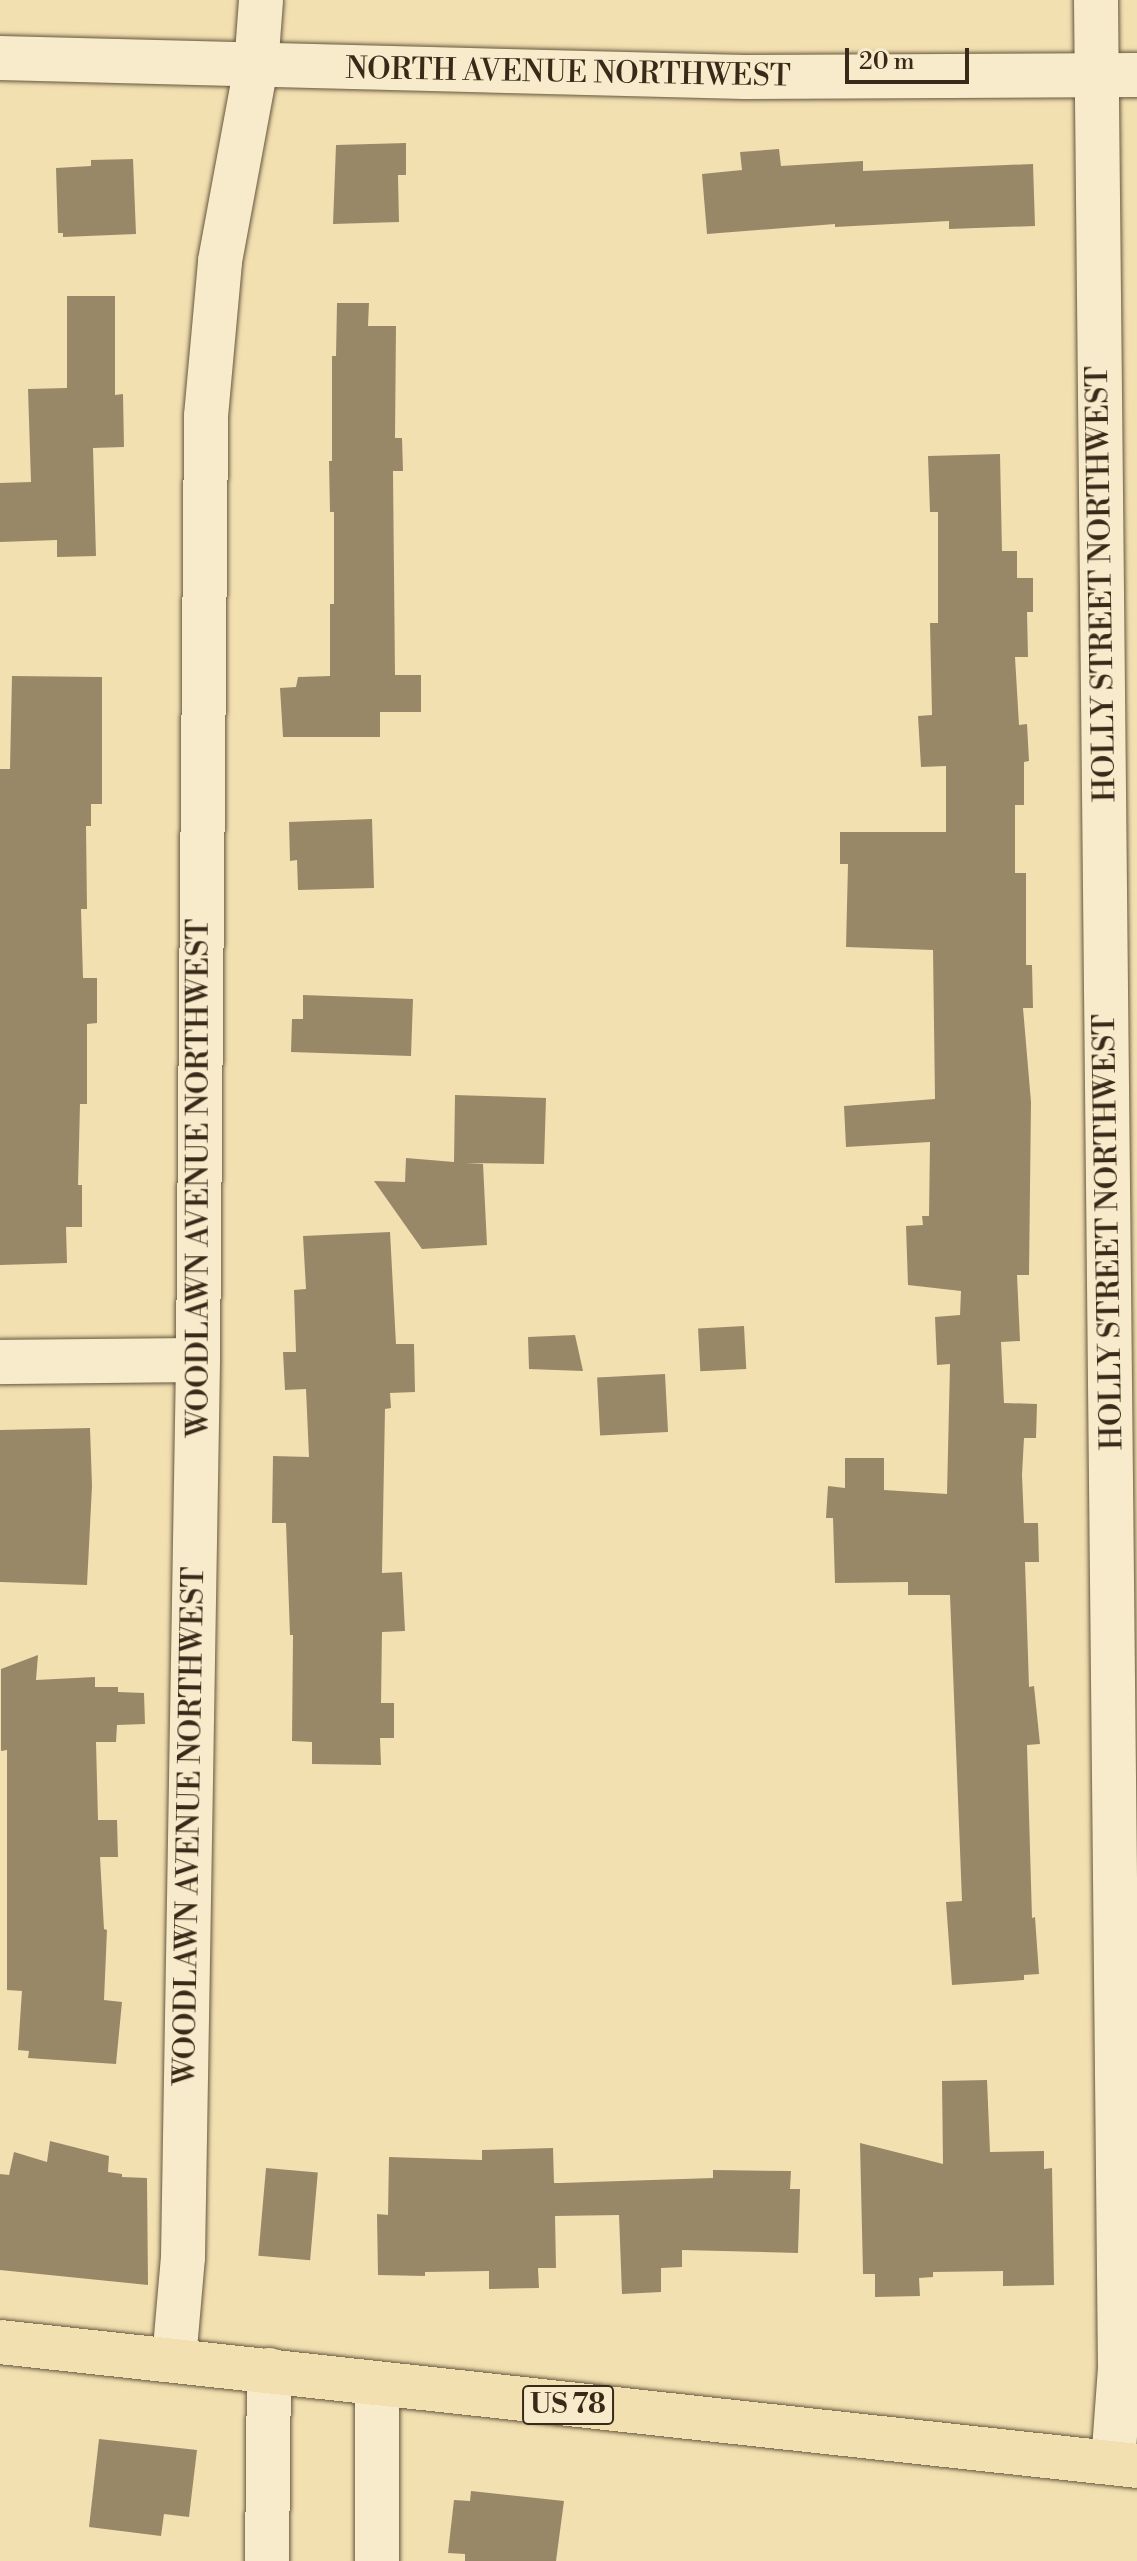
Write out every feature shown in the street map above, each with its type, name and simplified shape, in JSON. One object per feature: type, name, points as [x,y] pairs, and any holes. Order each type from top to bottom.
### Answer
[{"type":"main road","name":"US 78","points":[[0,2342],[1125,2465]]},
{"type":"street","name":"WOODLAWN AVENUE NORTHWEST","points":[[174,2360],[183,2257],[198,1360],[206,416],[220,261],[256,67],[261,0]]},
{"type":"street","name":"HOLLY STREET NORTHWEST","points":[[1096,0],[1117,75],[1120,2368],[1125,2465]]},
{"type":"street","name":"NORTH AVENUE NORTHWEST","points":[[0,58],[256,67],[745,77],[1117,75]]},
{"type":"street","points":[[0,1362],[198,1360]]},
{"type":"street","points":[[267,2561],[269,2370]]},
{"type":"street","points":[[377,2385],[377,2561]]},
{"type":"building","points":[[406,143],[406,175],[398,175],[399,222],[333,224],[336,145]]},
{"type":"building","points":[[779,149],[781,166],[863,161],[863,171],[1033,164],[1035,226],[949,229],[949,221],[835,227],[835,224],[707,234],[702,174],[742,170],[740,152]]},
{"type":"building","points":[[133,159],[136,234],[63,237],[63,233],[58,233],[56,168],[91,166],[91,160]]},
{"type":"building","points":[[67,296],[115,296],[115,395],[123,394],[124,447],[93,448],[96,556],[57,557],[57,540],[0,542],[0,483],[31,482],[28,389],[67,388]]},
{"type":"building","points":[[337,303],[369,303],[368,326],[396,326],[395,438],[402,438],[403,471],[393,471],[395,675],[421,675],[421,712],[380,712],[380,737],[283,737],[280,688],[296,687],[298,677],[330,676],[334,512],[330,512],[329,461],[332,461],[332,356],[336,356]]},
{"type":"building","points":[[1000,454],[1002,551],[1017,551],[1017,578],[1033,578],[1033,612],[1027,612],[1028,657],[1015,657],[1019,725],[1027,724],[1029,761],[1024,762],[1024,805],[1015,805],[1015,873],[1026,873],[1026,965],[1032,965],[1033,1008],[1023,1008],[1031,1102],[1029,1275],[1017,1275],[1020,1341],[1001,1342],[1004,1403],[1037,1404],[1036,1438],[1024,1438],[1022,1475],[1024,1523],[1038,1523],[1039,1562],[1025,1562],[1029,1687],[1034,1686],[1040,1744],[1027,1745],[1032,1918],[1035,1917],[1039,1974],[1024,1975],[1024,1980],[952,1985],[946,1902],[962,1901],[950,1595],[908,1595],[908,1582],[835,1583],[833,1518],[826,1518],[828,1486],[845,1488],[845,1458],[884,1458],[884,1490],[947,1494],[950,1364],[937,1365],[935,1317],[960,1315],[961,1291],[908,1285],[906,1226],[923,1225],[922,1216],[929,1216],[930,1142],[846,1147],[844,1106],[935,1099],[933,950],[846,947],[848,864],[840,864],[840,832],[946,832],[946,766],[921,767],[918,716],[932,715],[930,623],[938,623],[938,512],[930,512],[928,456]]},
{"type":"building","points":[[12,676],[102,677],[102,804],[91,804],[91,826],[86,826],[87,909],[81,909],[83,978],[97,978],[97,1023],[87,1024],[87,1104],[80,1104],[78,1185],[82,1185],[82,1227],[66,1227],[67,1263],[0,1265],[0,769],[10,769]]},
{"type":"building","points":[[372,819],[374,888],[298,890],[297,860],[290,861],[289,822]]},
{"type":"building","points":[[303,995],[413,999],[411,1056],[291,1052],[292,1019],[303,1019]]},
{"type":"building","points":[[455,1095],[546,1098],[544,1164],[465,1163],[483,1164],[487,1245],[422,1249],[374,1181],[405,1182],[406,1158],[454,1162]]},
{"type":"building","points":[[390,1232],[396,1344],[414,1344],[415,1392],[390,1393],[391,1408],[385,1409],[382,1573],[402,1572],[405,1631],[382,1632],[381,1703],[394,1703],[394,1738],[380,1738],[381,1765],[312,1764],[312,1742],[292,1741],[293,1635],[290,1635],[286,1523],[272,1523],[273,1456],[309,1457],[306,1389],[285,1390],[283,1352],[296,1352],[294,1290],[306,1289],[303,1236]]},
{"type":"building","points":[[744,1326],[746,1369],[700,1371],[698,1328]]},
{"type":"building","points":[[575,1335],[583,1371],[529,1369],[528,1337]]},
{"type":"building","points":[[665,1374],[668,1432],[600,1435],[597,1378]]},
{"type":"building","points":[[90,1428],[92,1486],[87,1585],[0,1582],[0,1430]]},
{"type":"building","points":[[38,1655],[36,1680],[95,1677],[95,1687],[118,1687],[118,1692],[144,1693],[145,1724],[117,1725],[116,1742],[96,1742],[98,1820],[117,1820],[118,1857],[100,1857],[104,1929],[107,1930],[104,2000],[122,2002],[116,2064],[28,2058],[29,2051],[18,2050],[22,1991],[7,1990],[7,1750],[1,1751],[1,1669]]},
{"type":"building","points":[[987,2080],[990,2152],[1044,2151],[1044,2169],[1052,2168],[1054,2285],[1003,2286],[1003,2271],[933,2272],[933,2277],[919,2278],[920,2296],[875,2297],[875,2274],[863,2274],[860,2143],[943,2164],[942,2081]]},
{"type":"building","points":[[50,2141],[109,2156],[108,2172],[122,2174],[122,2177],[147,2178],[148,2285],[0,2270],[0,2174],[9,2175],[14,2152],[47,2162]]},
{"type":"building","points":[[553,2148],[554,2183],[713,2178],[713,2170],[791,2171],[790,2189],[800,2189],[798,2253],[682,2250],[682,2267],[661,2268],[661,2292],[622,2294],[619,2215],[555,2216],[556,2268],[538,2268],[539,2288],[489,2289],[489,2271],[425,2272],[425,2276],[378,2275],[377,2214],[388,2215],[389,2157],[482,2160],[482,2150]]},
{"type":"building","points":[[266,2168],[318,2173],[310,2260],[258,2256]]},
{"type":"building","points":[[99,2439],[197,2450],[189,2517],[164,2514],[161,2536],[89,2527]]},
{"type":"building","points":[[471,2491],[564,2501],[556,2561],[465,2561],[465,2554],[448,2553],[454,2500],[470,2501]]}]
